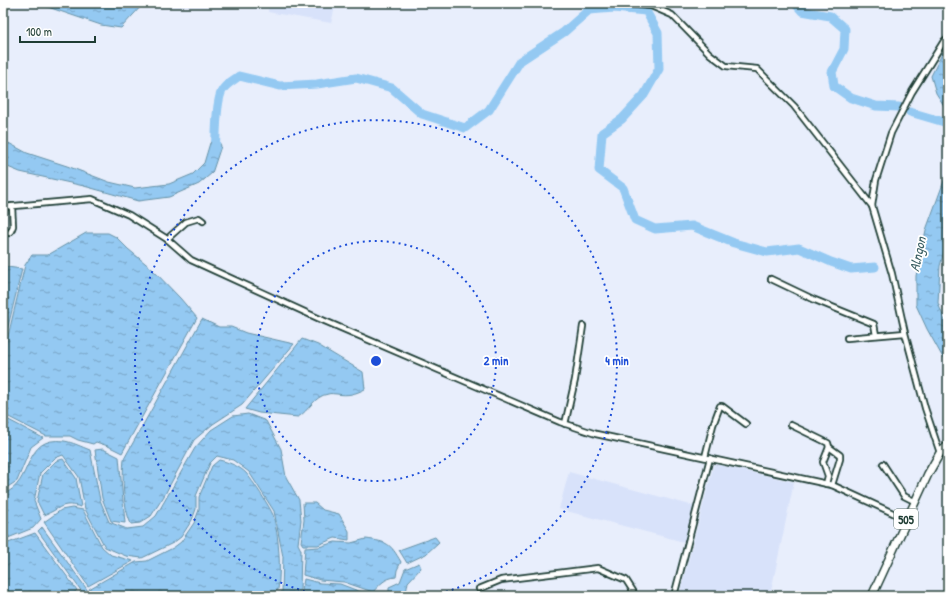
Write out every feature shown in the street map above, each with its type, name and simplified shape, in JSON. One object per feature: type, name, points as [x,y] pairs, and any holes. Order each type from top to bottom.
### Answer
[{"type":"main road","name":"505","points":[[872,596],[914,501],[940,453],[948,445]]},
{"type":"street","points":[[611,3],[651,6],[672,15],[710,54],[726,66],[757,69],[794,106],[872,206],[892,274],[904,333],[925,408],[940,453]]},
{"type":"street","points":[[872,206],[876,180],[891,133],[912,92],[944,41],[948,38]]},
{"type":"street","points":[[3,207],[92,199],[129,215],[166,239],[191,260],[320,319],[565,424],[596,434],[832,485],[906,519]]},
{"type":"street","points":[[9,233],[13,226],[12,206]]},
{"type":"street","points":[[166,239],[186,222],[199,218],[203,221]]},
{"type":"street","points":[[771,279],[815,300],[874,324],[876,335]]},
{"type":"street","points":[[565,424],[575,380],[583,326]]},
{"type":"street","points":[[847,338],[904,333]]},
{"type":"street","points":[[674,596],[707,458],[713,425],[720,406],[746,424]]},
{"type":"street","points":[[791,425],[828,443],[829,447],[840,455],[832,485]]},
{"type":"street","points":[[826,484],[828,476],[823,462],[829,447]]},
{"type":"street","points":[[883,464],[904,496],[914,501]]},
{"type":"street","points":[[479,590],[501,580],[598,568],[626,580],[633,591],[633,596]]},
{"type":"shaded area","points":[[269,3],[336,3],[331,23],[268,12]]},
{"type":"shaded area","points":[[714,464],[794,482],[770,596],[679,596]]},
{"type":"shaded area","points":[[569,472],[694,506],[684,542],[559,509]]},
{"type":"water","points":[[36,3],[144,3],[121,28],[101,25]]},
{"type":"water","points":[[948,47],[948,112],[936,93],[931,76],[943,52]]},
{"type":"water","points":[[217,137],[221,146],[212,173],[199,184],[169,197],[138,201],[84,186],[20,172],[3,165],[3,140],[27,153],[109,182],[135,188],[169,184],[193,174],[204,163],[210,143]]},
{"type":"water","points":[[948,170],[948,237],[940,266],[938,303],[948,329],[948,360],[942,356],[916,305],[916,276],[926,230]]},
{"type":"water","points":[[86,233],[108,233],[116,237],[151,268],[197,318],[122,453],[96,442],[93,444],[70,436],[46,436],[3,414],[3,357],[25,265],[32,255],[48,255]]},
{"type":"water","points":[[7,267],[22,269],[3,347],[3,268]]},
{"type":"water","points":[[202,319],[219,327],[231,327],[246,333],[294,344],[242,405],[213,424],[194,440],[164,496],[151,516],[140,523],[131,524],[126,509],[124,492],[124,459]]},
{"type":"water","points":[[302,339],[318,345],[363,372],[365,389],[345,395],[323,395],[298,417],[259,413],[245,409]]},
{"type":"water","points":[[248,414],[266,421],[281,449],[286,477],[299,500],[301,520],[298,544],[301,550],[300,592],[298,596],[268,596],[282,592],[283,557],[274,511],[249,472],[233,460],[217,456],[210,463],[196,496],[196,509],[192,520],[181,537],[173,543],[142,558],[126,556],[105,547],[85,509],[79,477],[63,455],[55,458],[40,473],[34,501],[41,519],[33,528],[3,540],[3,494],[13,489],[20,481],[34,452],[41,445],[51,441],[64,441],[74,443],[90,450],[100,500],[109,522],[127,529],[143,527],[156,516],[195,448],[211,430],[233,416]]},
{"type":"water","points":[[3,417],[43,438],[31,447],[17,481],[3,490]]},
{"type":"water","points":[[103,449],[119,457],[125,523],[111,521],[102,498],[95,450]]},
{"type":"water","points":[[63,459],[76,478],[81,507],[65,505],[44,515],[37,501],[43,474],[56,461]]},
{"type":"water","points":[[219,460],[240,468],[246,473],[261,494],[273,515],[277,532],[279,552],[278,590],[250,596],[93,596],[89,589],[136,562],[147,561],[173,548],[181,542],[194,523],[199,510],[199,497],[212,466]]},
{"type":"water","points":[[303,503],[315,503],[323,510],[339,514],[349,531],[349,540],[335,538],[318,545],[303,545],[301,542],[304,520]]},
{"type":"water","points":[[72,508],[83,510],[102,547],[111,555],[133,561],[88,586],[44,522],[61,510]]},
{"type":"water","points":[[42,527],[86,588],[90,596],[85,596],[38,531]]},
{"type":"water","points":[[35,533],[77,590],[70,596],[3,596],[3,545]]},
{"type":"water","points":[[435,537],[439,542],[426,554],[407,563],[399,550]]},
{"type":"water","points":[[366,539],[388,544],[401,562],[397,570],[396,577],[386,580],[373,592],[344,582],[320,580],[303,575],[305,548],[319,547],[335,542],[351,543]]},
{"type":"water","points":[[419,563],[421,568],[408,582],[406,593],[409,596],[389,596],[389,587],[400,582],[405,569]]},
{"type":"water","points":[[304,579],[320,583],[340,584],[361,592],[354,596],[301,596]]},
{"type":"waterway","points":[[795,3],[802,11],[830,16],[845,29],[844,49],[832,72],[834,86],[851,98],[876,106],[899,107]]},
{"type":"waterway","points":[[215,149],[219,99],[224,88],[239,76],[280,86],[317,84],[356,78],[392,88],[422,114],[465,128],[489,110],[520,61],[564,32],[589,10],[614,8],[646,11],[658,33],[659,69],[644,95],[622,119],[602,133],[599,170],[623,188],[635,220],[655,229],[692,226],[734,243],[767,252],[799,248],[851,269],[875,267]]},
{"type":"waterway","points":[[910,112],[944,122],[948,121]]},
{"type":"water label","name":"Alngon","points":[[917,254]]}]
